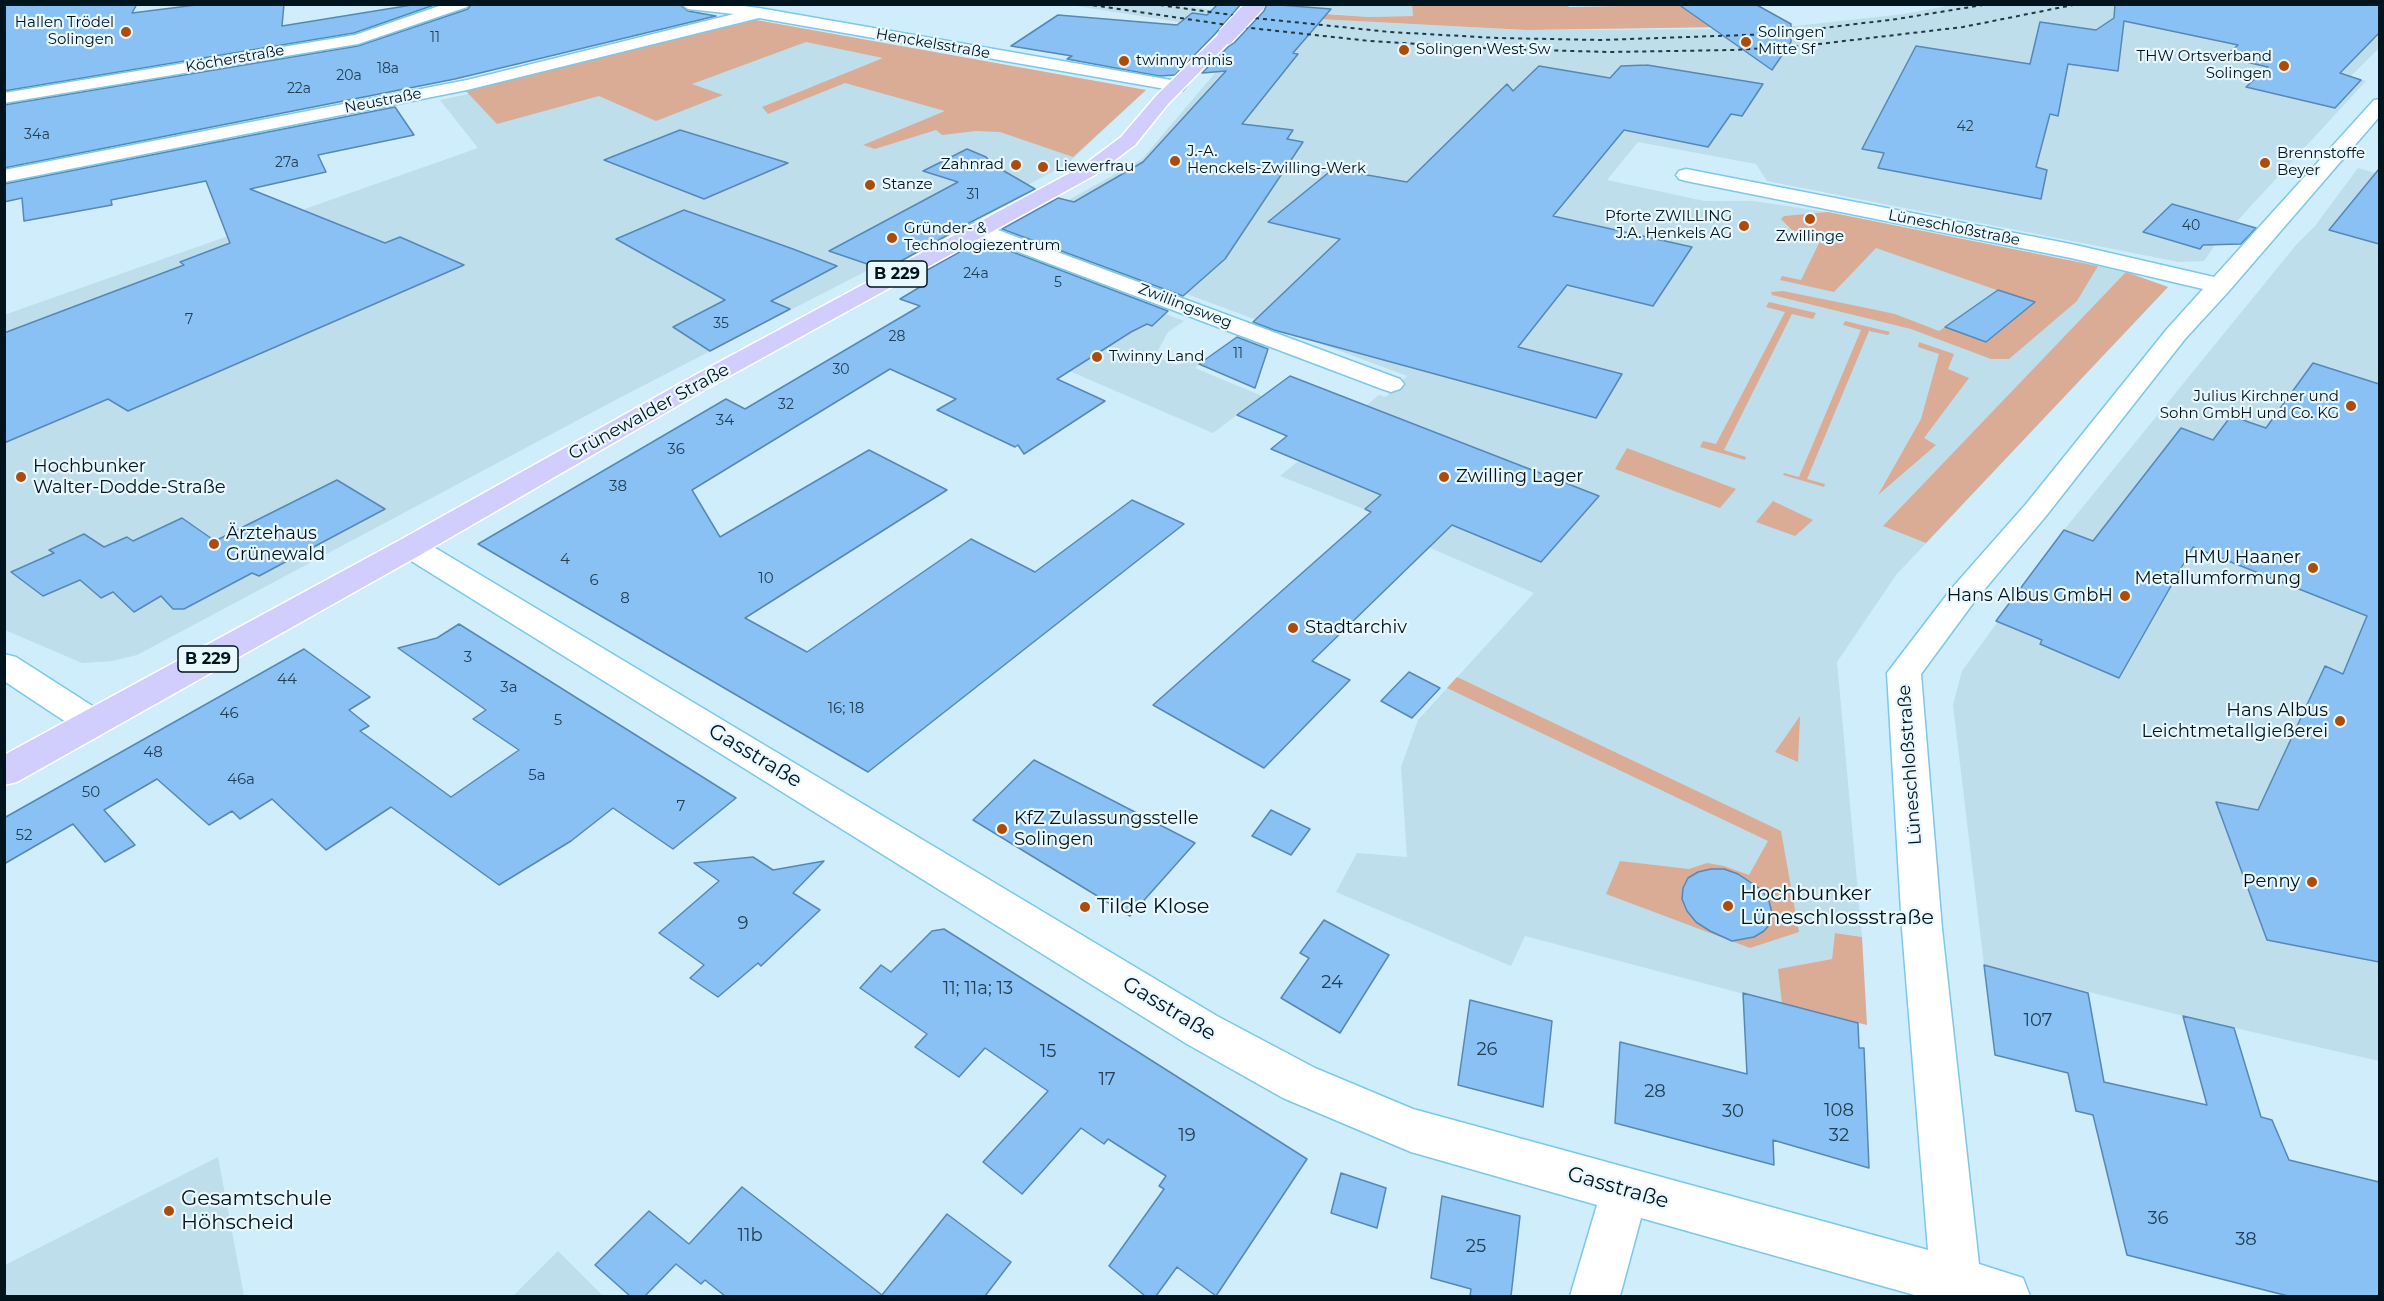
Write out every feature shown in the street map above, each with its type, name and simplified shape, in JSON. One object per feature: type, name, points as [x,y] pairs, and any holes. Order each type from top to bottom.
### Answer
[{"type":"main road","name":"Grünewalder Straße","points":[[4,772],[411,547],[706,379],[1088,171],[1128,141],[1256,4]]},
{"type":"street","name":"Köcherstraße","points":[[4,98],[358,39],[462,4]]},
{"type":"street","name":"Henckelsstraße","points":[[688,4],[759,13],[1177,86]]},
{"type":"street","name":"Neustraße","points":[[4,176],[468,85],[759,13]]},
{"type":"street","name":"Lüneschloßstraße","points":[[1956,1283],[1922,929],[1904,673],[1963,595],[2036,510],[2176,334],[2221,286],[2379,104]]},
{"type":"street","name":"Lüneschloßstraße","points":[[1686,175],[2071,251],[2221,286]]},
{"type":"street","name":"Zwillingsweg","points":[[979,229],[1391,384]]},
{"type":"street","name":"Gasstraße","points":[[411,547],[1202,1030],[1299,1083],[1411,1130],[2005,1296]]},
{"type":"street","points":[[4,665],[93,723]]},
{"type":"street","points":[[1594,1296],[1625,1189]]},
{"type":"shaded area","points":[[1177,4],[1213,10],[1198,25],[1070,5]]},
{"type":"shaded area","points":[[1295,4],[1412,5],[1414,16],[1368,17],[1287,10]]},
{"type":"shaded area","points":[[1412,4],[1567,4],[1569,7],[1727,4],[1728,27],[1526,30],[1280,17],[1326,14],[1368,17],[1413,16]]},
{"type":"shaded area","points":[[1957,4],[2379,5],[2379,48],[2350,77],[2366,81],[2215,245],[2204,261],[2179,262],[1767,181],[1756,164],[1638,142],[1607,180],[1704,201],[1753,201],[1828,212],[2126,272],[2168,287],[1896,575],[1837,662],[1862,937],[1836,933],[1832,959],[1779,969],[1782,1004],[1525,936],[1511,966],[1336,892],[1357,853],[1407,857],[1401,767],[1418,720],[1534,593],[1419,543],[1427,534],[1280,476],[1379,395],[1386,397],[1407,376],[1015,230],[1142,159],[1238,46],[1280,17],[1526,30],[1768,29],[1904,14]]},
{"type":"shaded area","points":[[756,20],[1146,90],[1067,164],[878,265],[623,396],[137,655],[112,661],[82,663],[5,630],[4,315],[478,148],[440,100],[468,94],[465,90]]},
{"type":"shaded area","points":[[756,20],[1146,90],[1073,157],[1000,132],[976,131],[942,135],[936,130],[875,149],[863,145],[945,111],[845,83],[768,114],[762,107],[883,58],[806,42],[692,84],[723,95],[656,121],[599,96],[497,124],[465,90]]},
{"type":"shaded area","points":[[2358,168],[2379,174],[2379,1061],[2183,1016],[1984,965],[1953,705],[1962,671],[2064,530],[2296,245],[2315,226]]},
{"type":"shaded area","points":[[1828,212],[2098,266],[2077,301],[2009,359],[1991,359],[1911,329],[1772,295],[1771,292],[1783,291],[1895,314],[1939,331],[1945,327],[1986,342],[2034,303],[1876,248],[1834,292],[1780,280],[1782,276],[1801,280],[1822,237],[1792,230],[1781,219],[1784,216]]},
{"type":"shaded area","points":[[2126,272],[2168,287],[1926,543],[1883,526]]},
{"type":"shaded area","name":"Twinny Land","points":[[1078,281],[1184,321],[1168,332],[1155,356],[1176,365],[1186,359],[1199,364],[1195,368],[1262,396],[1213,433],[986,335]]},
{"type":"shaded area","points":[[1769,302],[1816,313],[1813,319],[1792,314],[1724,450],[1746,457],[1745,460],[1700,447],[1703,441],[1716,444],[1785,312],[1766,307]]},
{"type":"shaded area","points":[[1845,321],[1890,332],[1888,335],[1869,331],[1807,479],[1825,484],[1824,487],[1783,475],[1784,473],[1799,477],[1861,330],[1843,325]]},
{"type":"shaded area","points":[[1919,342],[1954,354],[1948,369],[1969,378],[1924,438],[1936,445],[1878,495],[1921,419],[1939,354],[1918,347]]},
{"type":"shaded area","points":[[1627,448],[1736,489],[1720,508],[1615,469]]},
{"type":"shaded area","points":[[1773,501],[1813,520],[1795,536],[1756,522]]},
{"type":"shaded area","points":[[1457,677],[1781,831],[1799,932],[1750,948],[1606,894],[1620,861],[1689,869],[1707,863],[1749,875],[1768,841],[1447,688]]},
{"type":"shaded area","points":[[1800,716],[1798,762],[1775,752]]},
{"type":"shaded area","points":[[1835,933],[1862,937],[1867,1025],[1782,1004],[1778,969],[1832,959]]},
{"type":"shaded area","name":"Gesamtschule Höhscheid","points":[[218,1157],[244,1296],[5,1296],[5,1265]]},
{"type":"shaded area","points":[[558,1251],[603,1296],[513,1296]]},
{"type":"building","points":[[4,4],[137,4],[132,13],[204,4],[284,4],[282,26],[418,4],[437,4],[354,33],[4,91]]},
{"type":"building","points":[[471,4],[679,4],[688,11],[716,16],[455,79],[4,168],[4,105],[358,46],[468,9]]},
{"type":"building","points":[[1218,4],[1241,4],[1175,75],[1159,76],[1067,59],[1072,56],[1011,46],[1058,15],[1177,25],[1192,13],[1207,15]]},
{"type":"building","points":[[1267,4],[1331,9],[1293,53],[1298,54],[1242,124],[1293,130],[1287,139],[1303,142],[1225,259],[1183,296],[1002,229],[1058,198],[1074,202],[1143,162],[1226,71],[1202,73],[1234,43],[1264,11]]},
{"type":"building","points":[[1678,4],[1755,4],[1791,24],[1791,42],[1772,70]]},
{"type":"building","points":[[2115,4],[2379,4],[2379,33],[2340,73],[2361,80],[2335,108],[2246,87],[2268,67],[2224,57],[2238,45],[2124,21],[2118,71],[2068,64],[2058,116],[2050,114],[2036,167],[2047,170],[2041,199],[1878,168],[1884,153],[1862,149],[1916,46],[2030,64],[2040,22],[2096,30],[2114,18]]},
{"type":"building","points":[[1647,65],[1763,84],[1742,116],[1731,114],[1708,147],[1624,130],[1553,216],[1692,247],[1653,306],[1567,285],[1518,347],[1622,374],[1596,418],[1274,330],[1253,322],[1340,239],[1268,222],[1333,169],[1407,182],[1507,84],[1513,91],[1539,66],[1610,78],[1621,66]]},
{"type":"building","points":[[395,107],[414,135],[318,155],[326,172],[250,189],[385,243],[400,237],[464,265],[128,411],[108,399],[4,443],[4,333],[184,265],[180,262],[230,243],[206,181],[111,200],[112,205],[24,221],[22,198],[4,202],[4,184]]},
{"type":"building","points":[[680,130],[788,163],[704,199],[604,160]]},
{"type":"building","points":[[967,149],[986,157],[992,164],[1035,189],[885,270],[829,251],[958,182],[923,171]]},
{"type":"building","points":[[2379,169],[2379,244],[2329,230]]},
{"type":"building","points":[[2172,204],[2256,228],[2241,244],[2203,245],[2200,249],[2143,232]]},
{"type":"building","points":[[684,210],[837,266],[771,301],[790,309],[710,351],[673,327],[725,300],[616,239]]},
{"type":"building","points":[[981,240],[1168,311],[1152,326],[1147,324],[1131,332],[1057,379],[1105,401],[1024,454],[1018,445],[1015,447],[937,410],[956,399],[890,369],[692,490],[720,537],[869,450],[947,490],[745,618],[807,652],[971,539],[1035,572],[1132,500],[1184,524],[868,772],[478,544],[726,399],[745,409],[920,306],[900,299],[925,284],[911,279]]},
{"type":"building","points":[[1998,290],[2035,302],[1986,342],[1945,327]]},
{"type":"building","points":[[1237,337],[1268,349],[1255,388],[1199,364]]},
{"type":"building","points":[[2313,363],[2379,384],[2379,962],[2267,940],[2216,802],[2258,810],[2325,666],[2343,674],[2367,616],[2193,547],[2119,678],[2040,644],[2042,640],[1996,621],[2064,530],[2093,541],[2181,428],[2213,440],[2231,416],[2266,428]]},
{"type":"building","points":[[1290,376],[1599,496],[1541,562],[1452,525],[1312,661],[1350,680],[1264,768],[1153,705],[1371,512],[1365,509],[1381,495],[1271,449],[1287,436],[1237,415]]},
{"type":"building","name":"Ärztehaus Grünewald","points":[[337,480],[385,509],[259,576],[252,573],[184,609],[173,609],[161,596],[134,612],[113,592],[101,598],[80,580],[43,596],[11,572],[54,553],[49,550],[84,534],[104,547],[127,537],[133,541],[182,518],[215,541]]},
{"type":"building","points":[[459,624],[736,798],[673,849],[613,808],[571,841],[499,885],[391,807],[326,850],[272,799],[240,819],[232,811],[209,825],[157,779],[104,810],[135,845],[105,862],[73,824],[4,864],[4,818],[304,649],[370,697],[349,710],[369,726],[360,731],[451,797],[519,750],[473,719],[486,710],[398,648],[437,638]]},
{"type":"building","points":[[1409,672],[1440,688],[1412,718],[1381,701]]},
{"type":"building","points":[[1034,760],[1195,843],[1130,916],[973,820]]},
{"type":"building","points":[[1271,810],[1310,829],[1291,855],[1252,836]]},
{"type":"building","points":[[753,857],[773,870],[824,861],[793,893],[820,910],[761,966],[758,963],[718,997],[690,978],[704,965],[659,933],[719,881],[694,863]]},
{"type":"building","name":"Hochbunker Lüneschlossstraße","points":[[1724,869],[1738,874],[1762,890],[1769,901],[1772,913],[1771,923],[1764,931],[1754,937],[1732,941],[1696,922],[1687,911],[1682,899],[1683,888],[1688,878],[1698,872]]},
{"type":"building","points":[[1324,920],[1389,955],[1340,1033],[1281,998],[1309,958],[1300,953]]},
{"type":"building","points":[[944,929],[1307,1159],[1216,1296],[1177,1267],[1156,1296],[1145,1296],[1109,1266],[1164,1189],[1159,1186],[1166,1176],[1108,1139],[1104,1144],[1081,1128],[1022,1194],[983,1162],[1048,1091],[985,1048],[959,1077],[915,1047],[927,1034],[860,988],[881,965],[891,972],[932,931]]},
{"type":"building","points":[[1984,965],[2088,993],[2104,1082],[2207,1105],[2183,1016],[2234,1028],[2261,1117],[2272,1120],[2289,1160],[2379,1182],[2379,1296],[2288,1296],[2127,1255],[2093,1115],[2076,1111],[2068,1073],[1995,1055]]},
{"type":"building","points":[[1743,993],[1858,1023],[1859,1048],[1864,1048],[1869,1168],[1773,1140],[1774,1165],[1615,1123],[1620,1042],[1747,1074]]},
{"type":"building","points":[[1470,1000],[1552,1021],[1543,1107],[1458,1085]]},
{"type":"building","points":[[1341,1173],[1386,1188],[1377,1228],[1331,1213]]},
{"type":"building","points":[[742,1187],[882,1295],[947,1214],[1011,1262],[985,1296],[725,1296],[705,1280],[701,1284],[676,1264],[645,1296],[630,1296],[595,1265],[649,1211],[689,1244]]},
{"type":"building","points":[[1442,1196],[1520,1216],[1511,1296],[1470,1296],[1471,1289],[1431,1278]]},
{"type":"railway","points":[[1085,4],[1241,27],[1370,41],[1499,49],[1610,52],[1733,50],[1802,46],[1963,27],[2078,4]]},
{"type":"railway","points":[[1152,4],[1254,18],[1390,32],[1497,38],[1601,40],[1774,34],[1897,19],[1989,4]]},
{"type":"place","name":"Hallen Trödel Solingen","points":[[126,32]]},
{"type":"place","name":"Solingen Mitte Sf","points":[[1746,42]]},
{"type":"place","name":"Solingen West Sw","points":[[1404,50]]},
{"type":"place","name":"twinny minis","points":[[1124,61]]},
{"type":"place","name":"THW Ortsverband Solingen","points":[[2284,66]]},
{"type":"place","name":"J.-A. Henckels-Zwilling-Werk","points":[[1175,161]]},
{"type":"place","name":"Brennstoffe Beyer","points":[[2265,163]]},
{"type":"place","name":"Zahnrad","points":[[1016,165]]},
{"type":"place","name":"Liewerfrau","points":[[1043,167]]},
{"type":"place","name":"Stanze","points":[[870,185]]},
{"type":"place","name":"Zwillinge","points":[[1810,219]]},
{"type":"place","name":"Pforte ZWILLING J.A. Henkels AG","points":[[1744,226]]},
{"type":"place","name":"Gründer- & Technologiezentrum","points":[[892,238]]},
{"type":"place","name":"Twinny Land","points":[[1097,357]]},
{"type":"place","name":"Julius Kirchner und Sohn GmbH und Co. KG","points":[[2351,406]]},
{"type":"place","name":"Hochbunker Walter-Dodde-Straße","points":[[21,477]]},
{"type":"place","name":"Zwilling Lager","points":[[1444,477]]},
{"type":"place","name":"Ärztehaus Grünewald","points":[[214,544]]},
{"type":"place","name":"HMU Haaner Metallumformung","points":[[2313,568]]},
{"type":"place","name":"Hans Albus GmbH","points":[[2125,596]]},
{"type":"place","name":"Stadtarchiv","points":[[1293,628]]},
{"type":"place","name":"Hans Albus Leichtmetallgießerei","points":[[2340,721]]},
{"type":"place","name":"KfZ Zulassungsstelle Solingen","points":[[1002,829]]},
{"type":"place","name":"Penny","points":[[2312,882]]},
{"type":"place","name":"Hochbunker Lüneschlossstraße","points":[[1728,906]]},
{"type":"place","name":"Tilde Klose","points":[[1085,907]]},
{"type":"place","name":"Gesamtschule Höhscheid","points":[[169,1211]]}]
